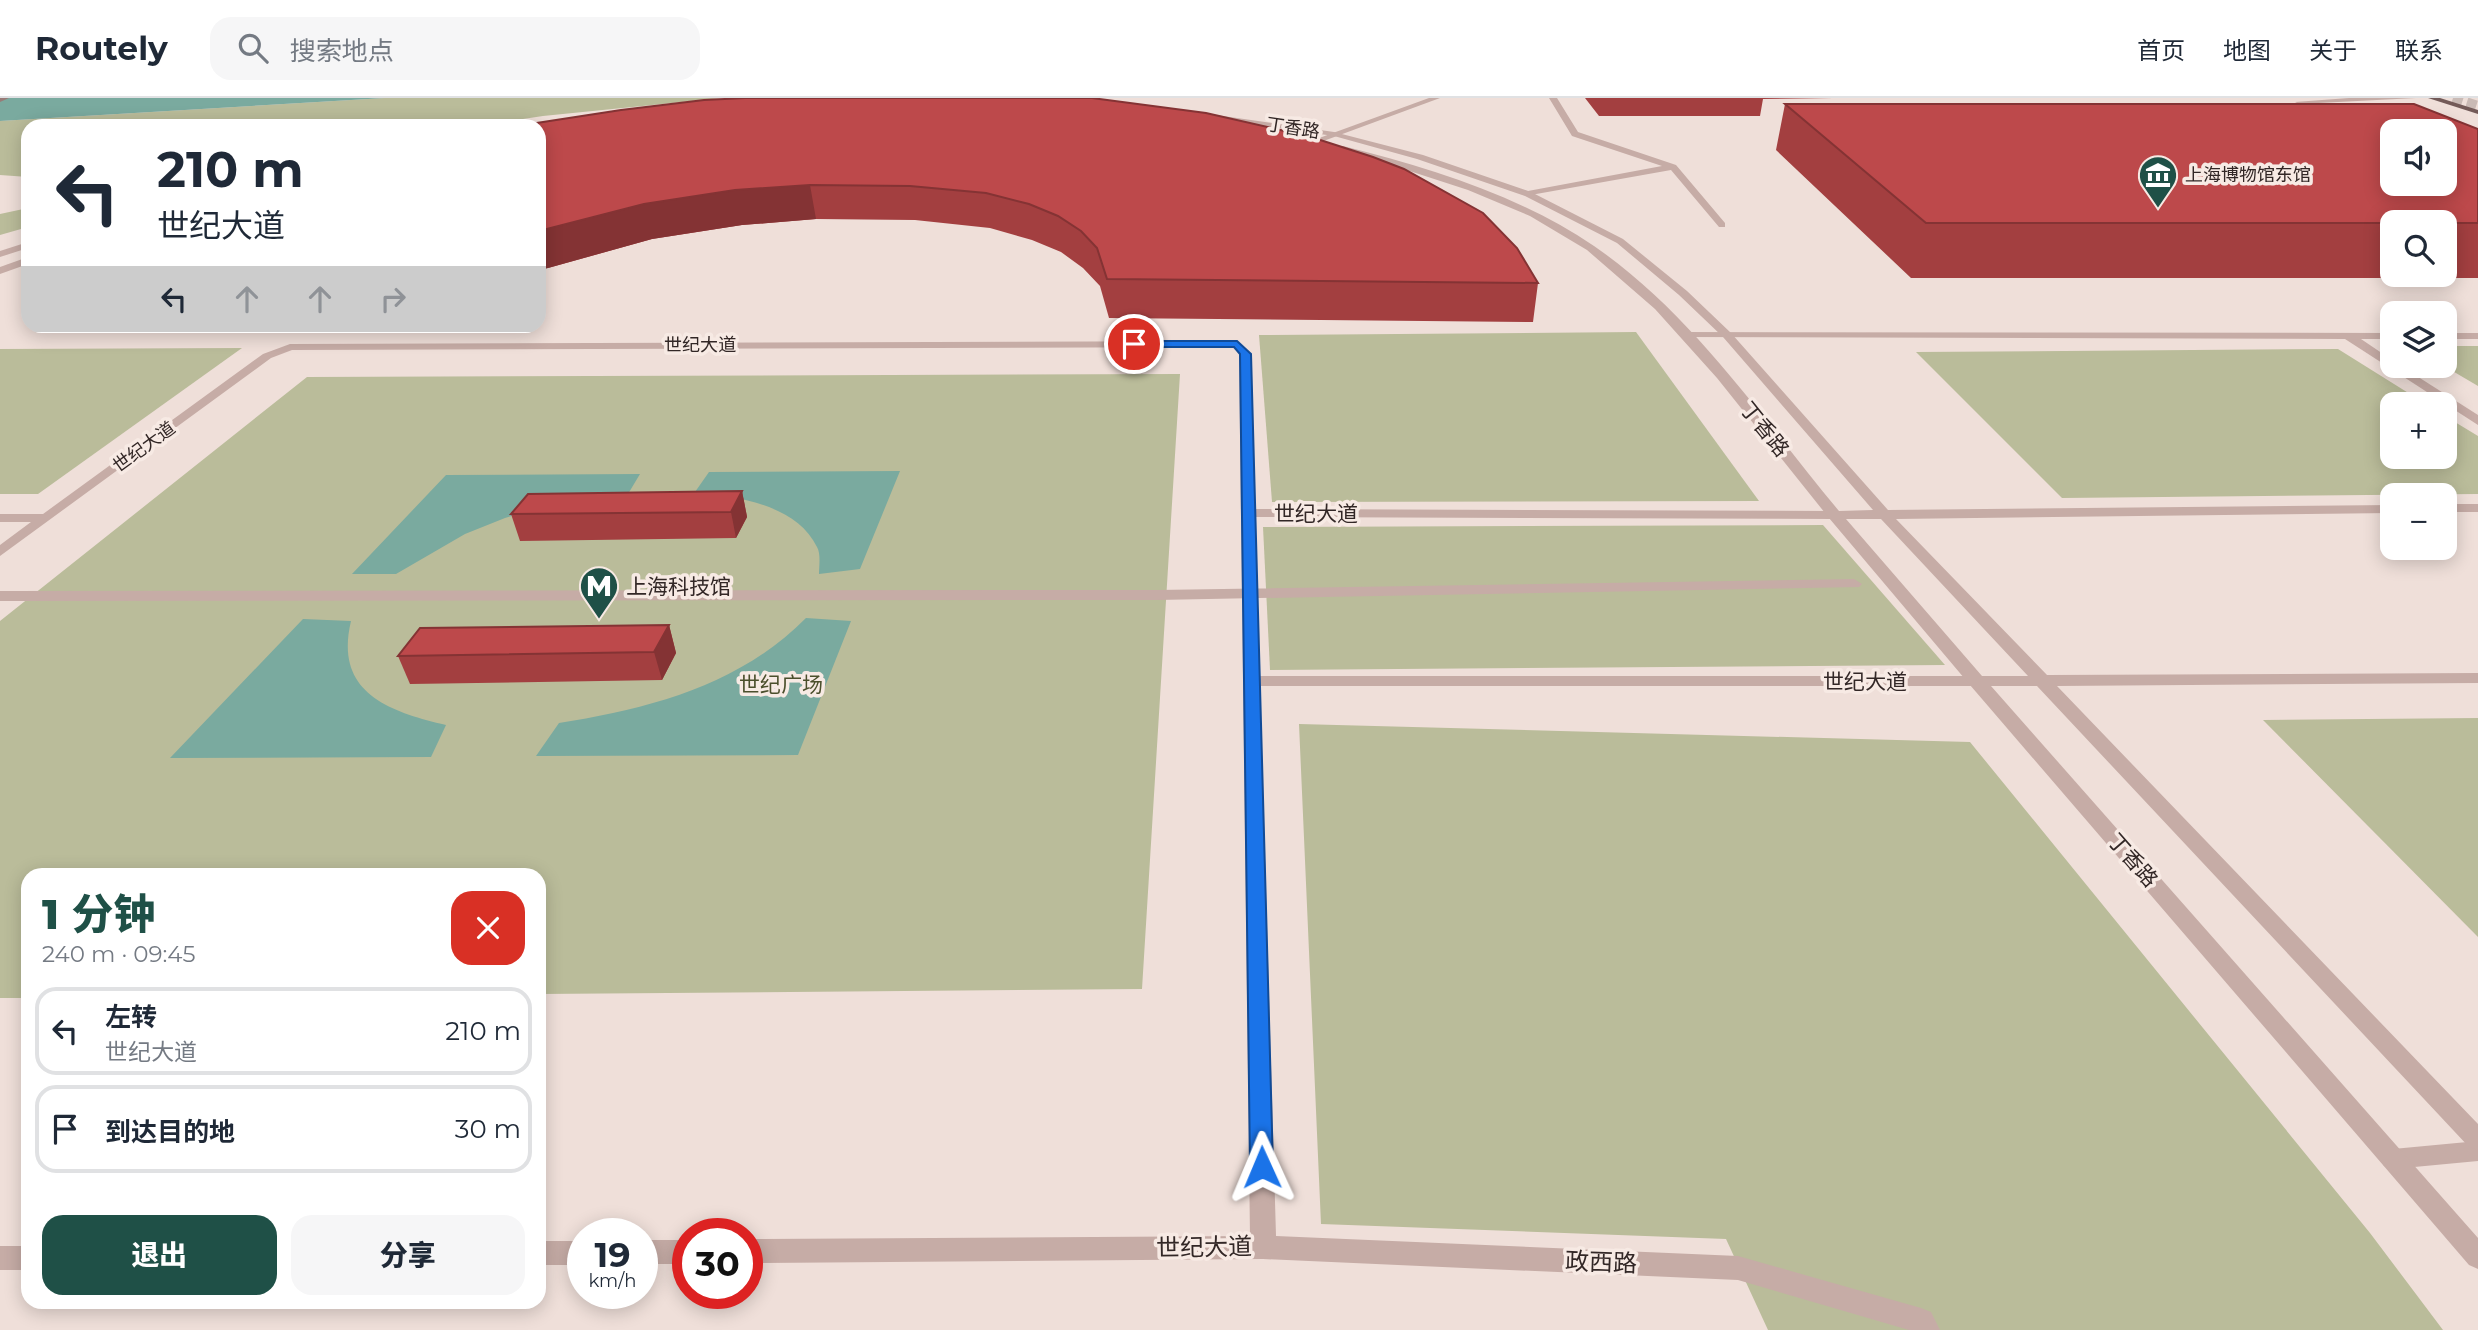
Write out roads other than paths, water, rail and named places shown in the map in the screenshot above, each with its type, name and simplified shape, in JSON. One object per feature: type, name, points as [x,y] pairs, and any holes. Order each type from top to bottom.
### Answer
[{"type":"main road","points":[[0,100],[5,98]]},
{"type":"main road","points":[[2432,98],[2478,112]]},
{"type":"street","points":[[1315,141],[1436,98]]},
{"type":"street","points":[[1553,98],[1575,134],[1673,167],[1722,225]]},
{"type":"street","points":[[2288,98],[2322,110]]},
{"type":"street","points":[[2299,102],[2412,98]]},
{"type":"street","name":"丁香路","points":[[2478,1140],[1885,515],[1727,335],[1683,292],[1620,241],[1528,194],[1420,157],[1334,134],[1199,119],[1315,141],[1389,161],[1473,190],[1559,229],[1589,246],[1649,296],[1721,376],[1976,681],[2478,1257]]},
{"type":"street","points":[[1528,194],[1673,167]]},
{"type":"street","points":[[0,254],[21,247]]},
{"type":"street","points":[[0,271],[21,263]]},
{"type":"street","points":[[1684,334],[2380,336]]},
{"type":"street","points":[[2348,336],[2380,357]]},
{"type":"street","points":[[2457,336],[2478,336]]},
{"type":"street","name":"世纪大道","points":[[0,552],[267,356],[290,347],[1237,344],[1245,354],[1263,1248],[763,1251]]},
{"type":"street","points":[[2413,378],[2478,421]]},
{"type":"street","points":[[2457,508],[2478,508]]},
{"type":"street","name":"世纪大道","points":[[1248,513],[1885,515],[2380,509]]},
{"type":"street","points":[[0,518],[47,518]]},
{"type":"street","points":[[0,596],[1116,595],[1854,584]]},
{"type":"street","name":"世纪大道","points":[[1252,681],[2478,678]]},
{"type":"street","points":[[2393,1159],[2478,1151]]},
{"type":"street","name":"政西路","points":[[1263,1248],[1738,1268],[1921,1321],[1926,1330]]},
{"type":"street","points":[[546,1253],[567,1253]]},
{"type":"street","points":[[0,1258],[21,1258]]},
{"type":"water","points":[[0,98],[385,98],[21,119],[0,121]]},
{"type":"water","points":[[900,471],[860,569],[819,574],[817,547],[795,521],[764,505],[747,500],[695,492],[709,472]]},
{"type":"water","points":[[640,474],[628,494],[549,505],[505,518],[465,534],[396,574],[352,574],[446,475]]},
{"type":"water","points":[[806,618],[851,621],[798,755],[536,756],[559,723],[659,701],[723,677],[752,661]]},
{"type":"water","points":[[303,619],[351,621],[348,645],[350,665],[358,681],[386,705],[446,725],[431,757],[170,758]]},
{"type":"tunnel","points":[[2453,98],[2478,106]]},
{"type":"place","name":"上海博物馆东馆","points":[[2158,209]]},
{"type":"place","name":"上海科技馆","points":[[599,620]]},
{"type":"park label","name":"世纪广场","points":[[781,684]]}]
